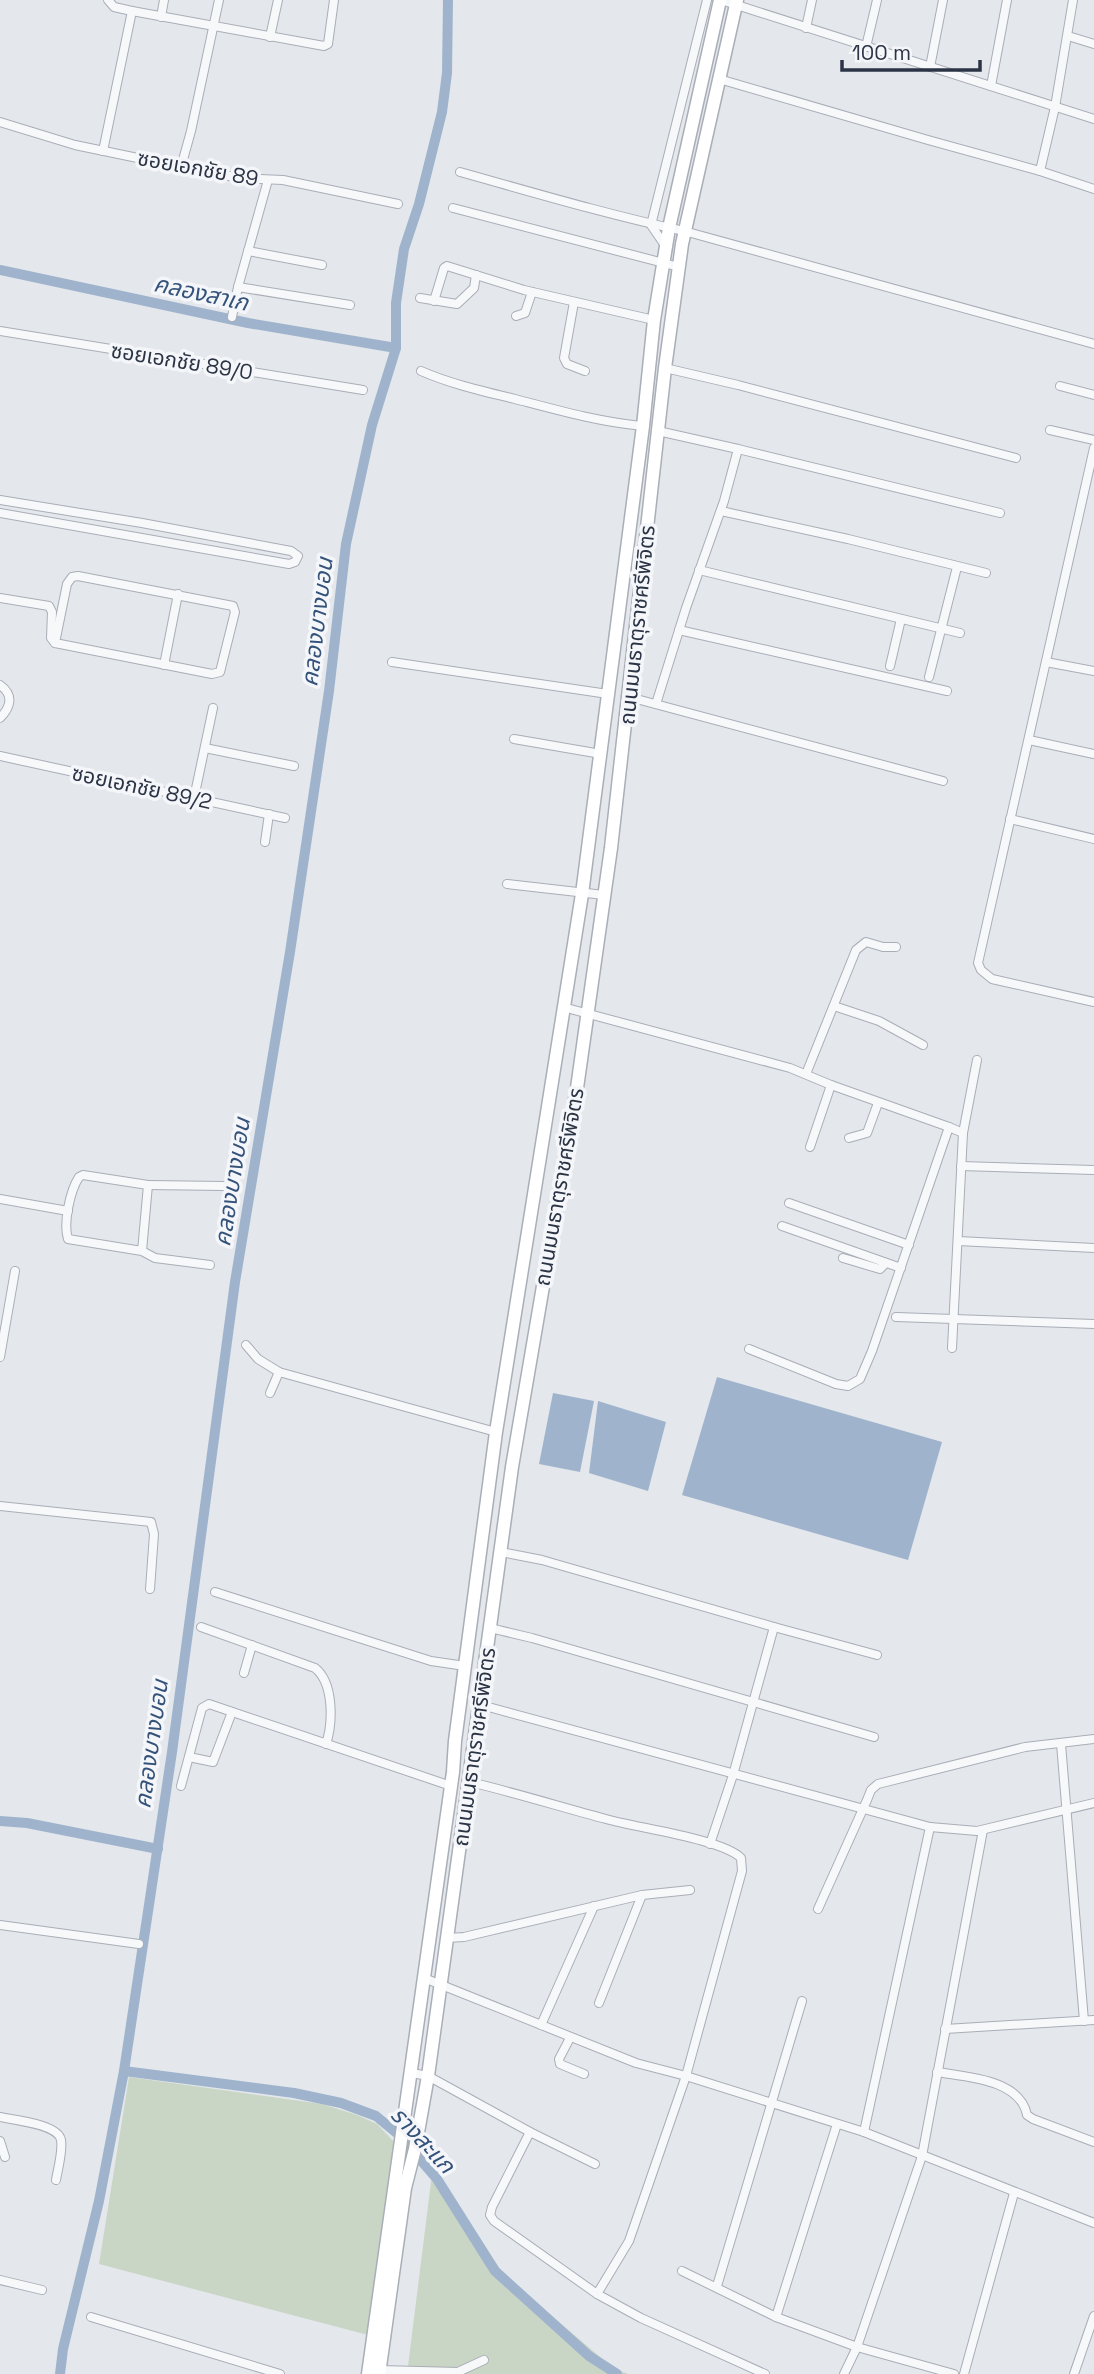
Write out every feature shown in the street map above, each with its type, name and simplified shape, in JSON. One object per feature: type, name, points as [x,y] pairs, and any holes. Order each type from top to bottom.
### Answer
[{"type":"street","points":[[108,0],[114,7],[314,46],[327,45],[334,0]]},
{"type":"street","points":[[161,17],[164,0]]},
{"type":"street","points":[[181,167],[219,0]]},
{"type":"street","points":[[270,37],[278,0]]},
{"type":"street","points":[[666,247],[651,225],[707,0]]},
{"type":"street","points":[[721,0],[737,2],[806,28],[1094,119]]},
{"type":"street","name":"ถนนมนธาตุราชศรีพิจิตร","points":[[402,2184],[396,2168],[412,2073],[451,1786],[496,1432],[582,894],[655,315],[669,228],[721,0]]},
{"type":"street","points":[[806,28],[812,0]]},
{"type":"street","points":[[866,47],[877,0]]},
{"type":"street","points":[[930,67],[943,0]]},
{"type":"street","points":[[991,86],[1007,0]]},
{"type":"street","points":[[1040,171],[1055,107],[1073,0]]},
{"type":"street","name":"ถนนมนธาตุราชศรีพิจิตร","points":[[376,2373],[402,2184],[415,2149],[428,2076],[512,1467],[577,1088],[629,697],[665,368],[684,231],[737,2]]},
{"type":"street","points":[[103,151],[132,11]]},
{"type":"street","points":[[1068,36],[1094,44]]},
{"type":"street","points":[[719,79],[1094,189]]},
{"type":"street","name":"ซอยเอกชัย 89","points":[[0,122],[60,142],[103,151],[181,167],[283,180],[398,204]]},
{"type":"street","points":[[460,172],[1094,344]]},
{"type":"street","points":[[233,317],[238,287],[268,180]]},
{"type":"street","points":[[453,208],[679,267]]},
{"type":"street","points":[[248,251],[322,265]]},
{"type":"street","points":[[434,301],[445,266],[574,302],[655,315],[672,313]]},
{"type":"street","points":[[419,298],[457,304],[474,288],[476,275]]},
{"type":"street","points":[[238,287],[350,305]]},
{"type":"street","points":[[516,316],[524,313],[532,292]]},
{"type":"street","points":[[574,302],[564,358],[567,364],[585,371]]},
{"type":"street","name":"ซอยเอกชัย 89/0","points":[[0,331],[363,390]]},
{"type":"street","points":[[665,368],[764,391],[1016,458]]},
{"type":"street","points":[[421,371],[458,386],[566,413],[603,422],[643,426]]},
{"type":"street","points":[[1060,386],[1094,395]]},
{"type":"street","points":[[1050,430],[1094,440]]},
{"type":"street","points":[[658,431],[1000,513]]},
{"type":"street","points":[[1094,448],[978,963],[981,970],[992,979],[1094,1002]]},
{"type":"street","points":[[656,704],[738,449]]},
{"type":"street","points":[[0,500],[142,523],[290,551],[298,556],[295,562],[289,564],[0,513]]},
{"type":"street","points":[[720,511],[986,573]]},
{"type":"street","points":[[929,677],[957,567]]},
{"type":"street","points":[[699,570],[960,633]]},
{"type":"street","points":[[0,598],[49,606],[52,612],[51,638],[55,643],[212,674],[220,672],[235,612],[230,605],[72,577],[67,584],[55,643]]},
{"type":"street","points":[[164,665],[178,594]]},
{"type":"street","points":[[890,666],[901,619]]},
{"type":"street","points":[[678,630],[947,691]]},
{"type":"street","points":[[392,662],[608,694]]},
{"type":"street","points":[[1046,662],[1094,671]]},
{"type":"street","points":[[0,685],[5,688],[10,699],[9,708],[0,718]]},
{"type":"street","points":[[629,697],[943,781]]},
{"type":"street","points":[[194,798],[214,708]]},
{"type":"street","points":[[514,739],[601,754]]},
{"type":"street","points":[[1029,740],[1094,754]]},
{"type":"street","points":[[205,748],[294,766]]},
{"type":"street","name":"ซอยเอกชัย 89/2","points":[[0,756],[285,818]]},
{"type":"street","points":[[265,842],[269,814]]},
{"type":"street","points":[[1010,819],[1094,839]]},
{"type":"street","points":[[507,884],[604,895]]},
{"type":"street","points":[[806,1074],[856,950],[871,942],[883,947],[896,947]]},
{"type":"street","points":[[834,1006],[879,1021],[923,1045]]},
{"type":"street","points":[[563,1007],[765,1060],[963,1133]]},
{"type":"street","points":[[952,1348],[963,1133],[977,1060]]},
{"type":"street","points":[[810,1147],[831,1085]]},
{"type":"street","points":[[849,1138],[867,1133],[878,1103]]},
{"type":"street","points":[[749,1349],[836,1384],[854,1384],[864,1372],[949,1128]]},
{"type":"street","points":[[961,1166],[1094,1170]]},
{"type":"street","points":[[210,1265],[155,1258],[142,1251],[71,1241],[66,1232],[68,1211],[76,1180],[83,1175],[148,1185],[224,1186]]},
{"type":"street","points":[[142,1251],[148,1185]]},
{"type":"street","points":[[0,1199],[68,1211]]},
{"type":"street","points":[[789,1203],[909,1245]]},
{"type":"street","points":[[782,1226],[901,1268]]},
{"type":"street","points":[[958,1241],[1094,1248]]},
{"type":"street","points":[[843,1258],[880,1269],[886,1263]]},
{"type":"street","points":[[0,1357],[15,1271]]},
{"type":"street","points":[[896,1317],[1094,1324]]},
{"type":"street","points":[[246,1345],[258,1359],[279,1372],[496,1432]]},
{"type":"street","points":[[270,1393],[279,1372]]},
{"type":"street","points":[[0,1506],[151,1522],[154,1534],[150,1589]]},
{"type":"street","points":[[501,1552],[542,1560],[877,1655]]},
{"type":"street","points":[[215,1592],[431,1661],[465,1667]]},
{"type":"street","points":[[710,1844],[733,1775],[774,1627]]},
{"type":"street","points":[[201,1628],[321,1672],[329,1704],[330,1731],[326,1744]]},
{"type":"street","points":[[490,1629],[532,1638],[874,1737]]},
{"type":"street","points":[[244,1673],[252,1645]]},
{"type":"street","points":[[181,1786],[202,1708],[209,1704],[451,1786]]},
{"type":"street","points":[[481,1705],[930,1828],[983,1830],[1094,1803]]},
{"type":"street","points":[[189,1757],[213,1762],[232,1712]]},
{"type":"street","points":[[818,1909],[872,1790],[878,1784],[1025,1747],[1094,1739]]},
{"type":"street","points":[[1061,1744],[1084,2021]]},
{"type":"street","points":[[470,1782],[608,1820],[710,1844],[736,1853],[743,1864],[685,2076],[629,2241],[597,2294]]},
{"type":"street","points":[[864,2132],[930,1828]]},
{"type":"street","points":[[844,2374],[857,2347],[922,2156],[983,1830]]},
{"type":"street","points":[[447,1938],[464,1937],[642,1895],[690,1890]]},
{"type":"street","points":[[599,2003],[642,1895]]},
{"type":"street","points":[[541,2025],[594,1906]]},
{"type":"street","points":[[0,1924],[137,1944]]},
{"type":"street","points":[[424,1978],[636,2063],[864,2132],[1094,2223]]},
{"type":"street","points":[[717,2286],[802,2001]]},
{"type":"street","points":[[945,2029],[1094,2020]]},
{"type":"street","points":[[570,2038],[559,2059],[560,2064],[584,2074]]},
{"type":"street","points":[[937,2072],[994,2084],[1011,2091],[1019,2097],[1025,2105],[1027,2115],[1033,2119],[1094,2142]]},
{"type":"street","points":[[412,2073],[428,2076],[595,2164]]},
{"type":"street","points":[[0,2128],[1,2118],[40,2125],[59,2135],[62,2141],[56,2179]]},
{"type":"street","points":[[776,2317],[837,2124]]},
{"type":"street","points":[[402,2132],[419,2128]]},
{"type":"street","points":[[530,2132],[492,2207],[491,2215],[494,2221],[597,2294],[641,2318],[765,2374]]},
{"type":"street","points":[[0,2141],[5,2157]]},
{"type":"street","points":[[964,2374],[1014,2193]]},
{"type":"street","points":[[682,2271],[776,2317],[857,2347],[954,2374]]},
{"type":"street","points":[[0,2280],[42,2290]]},
{"type":"street","points":[[1074,2374],[1094,2316]]},
{"type":"street","points":[[90,2317],[281,2374]]},
{"type":"street","points":[[376,2373],[458,2372],[484,2360]]},
{"type":"green space","points":[[129,2077],[322,2104],[377,2124],[396,2144],[368,2335],[99,2264]]},
{"type":"green space","points":[[433,2166],[504,2275],[613,2368],[628,2374],[407,2374]]},
{"type":"water","points":[[717,1377],[942,1442],[908,1560],[682,1495]]},
{"type":"water","points":[[553,1393],[594,1401],[580,1472],[539,1464]]},
{"type":"water","points":[[598,1401],[666,1422],[648,1491],[589,1473]]},
{"type":"waterway","name":"คลองบางบอน","points":[[60,2374],[63,2349],[99,2201],[124,2071],[172,1752],[235,1282],[290,952],[329,691],[346,544],[372,425],[396,348],[396,303],[404,249],[419,204],[442,112],[447,73],[448,0]]},
{"type":"waterway","name":"คลองสาเก","points":[[0,270],[248,323],[396,348]]},
{"type":"waterway","points":[[0,1821],[27,1823],[158,1849]]},
{"type":"waterway","name":"รางสะแก","points":[[124,2071],[294,2093],[341,2103],[376,2116],[399,2135],[437,2179],[495,2271],[589,2356],[617,2374]]}]
